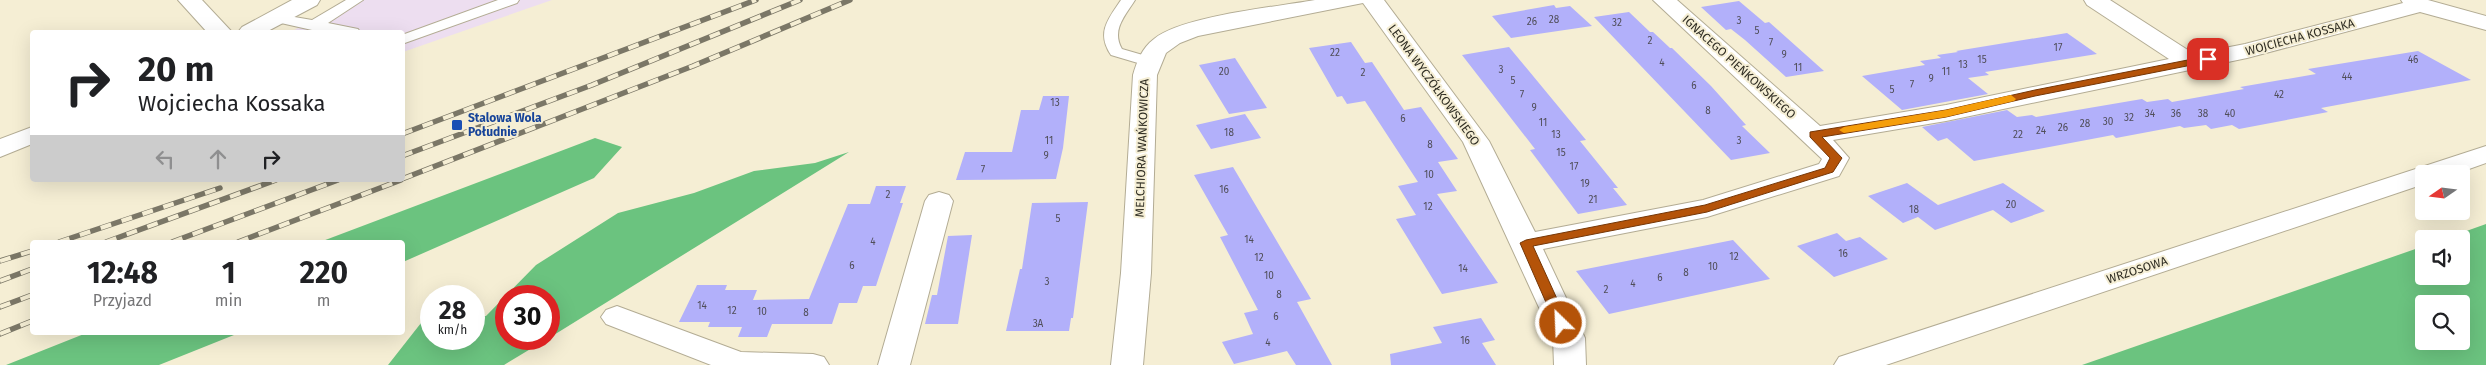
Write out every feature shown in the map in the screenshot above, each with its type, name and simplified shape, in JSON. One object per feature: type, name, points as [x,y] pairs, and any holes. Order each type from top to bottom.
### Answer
[{"type":"street","points":[[189,0],[218,30]]},
{"type":"street","points":[[254,30],[309,0]]},
{"type":"street","name":"MELCHIORA WAŃKOWICZA","points":[[1127,365],[1136,273],[1145,75],[1148,61],[1153,51],[1162,43],[1178,34],[1200,27],[1354,0]]},
{"type":"street","name":"LEONA WYCZÓŁKOWSKIEGO","points":[[1372,0],[1476,141],[1526,243],[1568,338],[1570,365]]},
{"type":"street","name":"IGNACEGO PIEŃKOWSKIEGO","points":[[1664,0],[1814,135]]},
{"type":"street","points":[[2095,0],[2189,62]]},
{"type":"street","points":[[2416,2],[2486,23]]},
{"type":"street","name":"WOJCIECHA KOSSAKA","points":[[1814,135],[1946,114],[2035,93],[2247,51],[2416,2]]},
{"type":"street","points":[[1526,243],[1707,208],[1829,170],[1836,158],[1814,135]]},
{"type":"street","points":[[0,149],[30,137]]},
{"type":"street","points":[[2454,165],[2486,154]]},
{"type":"street","name":"WRZOSOWA","points":[[1850,365],[2415,178]]},
{"type":"street","points":[[894,365],[939,201]]},
{"type":"street","points":[[617,317],[738,363],[813,365]]},
{"type":"lane","points":[[312,26],[356,0]]},
{"type":"lane","points":[[405,39],[512,0]]},
{"type":"lane","points":[[1128,0],[1109,30],[1109,42],[1116,52],[1148,61]]},
{"type":"lane","points":[[277,18],[339,30]]},
{"type":"shaded area","points":[[345,0],[552,0],[405,51],[405,30],[294,30]]},
{"type":"green space","points":[[595,138],[622,147],[594,178],[405,261],[405,240],[325,240]]},
{"type":"green space","points":[[849,152],[560,331],[560,285],[516,285],[536,265],[618,213],[694,193],[754,171],[815,163]]},
{"type":"green space","points":[[2486,224],[2486,365],[2082,365],[2415,249],[2415,285],[2470,285],[2469,230]]},
{"type":"green space","points":[[495,307],[495,350],[529,350],[504,365],[388,365],[420,324],[420,350],[485,350],[486,316]]},
{"type":"green space","points":[[81,335],[234,335],[159,365],[6,365]]},
{"type":"building","points":[[1739,1],[1765,23],[1769,22],[1824,71],[1786,77],[1745,40],[1731,29],[1726,30],[1701,7]]},
{"type":"building","points":[[1554,5],[1556,8],[1570,6],[1592,26],[1511,38],[1492,16]]},
{"type":"building","points":[[1629,12],[1650,32],[1653,32],[1672,48],[1711,86],[1746,125],[1742,126],[1770,153],[1731,160],[1594,17]]},
{"type":"building","points":[[2067,33],[2097,54],[1985,72],[1989,75],[1968,78],[1988,94],[1902,110],[1862,76],[1925,65],[1920,61],[1941,58],[1937,55],[1958,52],[1956,51]]},
{"type":"building","points":[[1351,42],[1365,63],[1372,62],[1404,110],[1421,107],[1458,159],[1438,162],[1457,191],[1437,194],[1498,283],[1442,294],[1396,219],[1416,215],[1398,186],[1418,182],[1365,101],[1347,104],[1342,96],[1337,97],[1309,48]]},
{"type":"building","points":[[1509,47],[1586,140],[1580,141],[1618,188],[1613,188],[1627,205],[1578,214],[1530,150],[1535,149],[1462,55]]},
{"type":"building","points":[[2418,51],[2471,80],[2321,108],[2328,112],[2239,129],[2232,125],[2211,129],[2206,125],[2184,128],[2180,126],[2116,138],[2113,135],[1974,161],[1947,138],[1938,141],[1922,127],[2007,110],[2017,117],[2032,115],[2036,117],[2142,99],[2147,102],[2168,99],[2172,102],[2244,89],[2240,87],[2316,74],[2308,69]]},
{"type":"building","points":[[1235,58],[1267,108],[1229,114],[1199,65]]},
{"type":"building","points":[[1043,96],[1069,96],[1063,148],[1056,179],[956,180],[965,152],[1012,152],[1021,110],[1039,110]]},
{"type":"building","points":[[1245,114],[1261,138],[1211,149],[1196,125]]},
{"type":"building","points":[[1233,167],[1311,299],[1297,302],[1332,365],[1296,365],[1287,351],[1234,364],[1222,342],[1253,334],[1244,313],[1258,310],[1220,237],[1228,235],[1194,175]]},
{"type":"building","points":[[1907,183],[1938,205],[2003,183],[2045,211],[2011,223],[1993,210],[1935,230],[1918,217],[1903,223],[1868,196]]},
{"type":"building","points":[[876,186],[906,186],[900,203],[903,203],[876,286],[863,286],[857,303],[839,303],[832,324],[772,324],[767,337],[738,337],[742,327],[708,327],[710,322],[679,322],[697,285],[727,285],[725,290],[757,290],[753,300],[809,299],[848,204],[870,204]]},
{"type":"building","points":[[1088,202],[1073,318],[1071,318],[1069,331],[1006,331],[1020,269],[1022,269],[1032,203]]},
{"type":"building","points":[[1837,233],[1846,241],[1860,237],[1888,259],[1834,277],[1797,246]]},
{"type":"building","points":[[972,235],[958,324],[925,324],[932,295],[937,295],[948,236]]},
{"type":"building","points":[[1733,240],[1770,279],[1609,314],[1576,271]]},
{"type":"building","points":[[1481,318],[1495,340],[1482,343],[1496,365],[1391,365],[1390,354],[1442,343],[1433,327]]},
{"type":"railway","points":[[405,133],[756,0]]},
{"type":"railway","points":[[405,155],[592,85],[800,0]]},
{"type":"railway","points":[[405,178],[693,66],[850,0]]},
{"type":"railway","points":[[111,240],[271,182]]},
{"type":"railway","points":[[177,240],[333,182]]},
{"type":"railway","points":[[243,240],[396,182]]},
{"type":"railway","points":[[65,240],[220,188]]},
{"type":"railway","points":[[0,261],[30,252]]},
{"type":"railway","points":[[0,281],[30,270]]},
{"type":"railway","points":[[0,307],[30,296]]},
{"type":"railway","points":[[0,334],[30,322]]},
{"type":"slow traffic","points":[[1844,130],[1946,114],[2011,99]]},
{"type":"place","name":"Stalowa Wola Południe","points":[[457,125]]},
{"type":"route","points":[[1561,323],[1526,243],[1707,208],[1829,170],[1836,158],[1814,135],[1946,114],[2035,93],[2208,59]]}]
